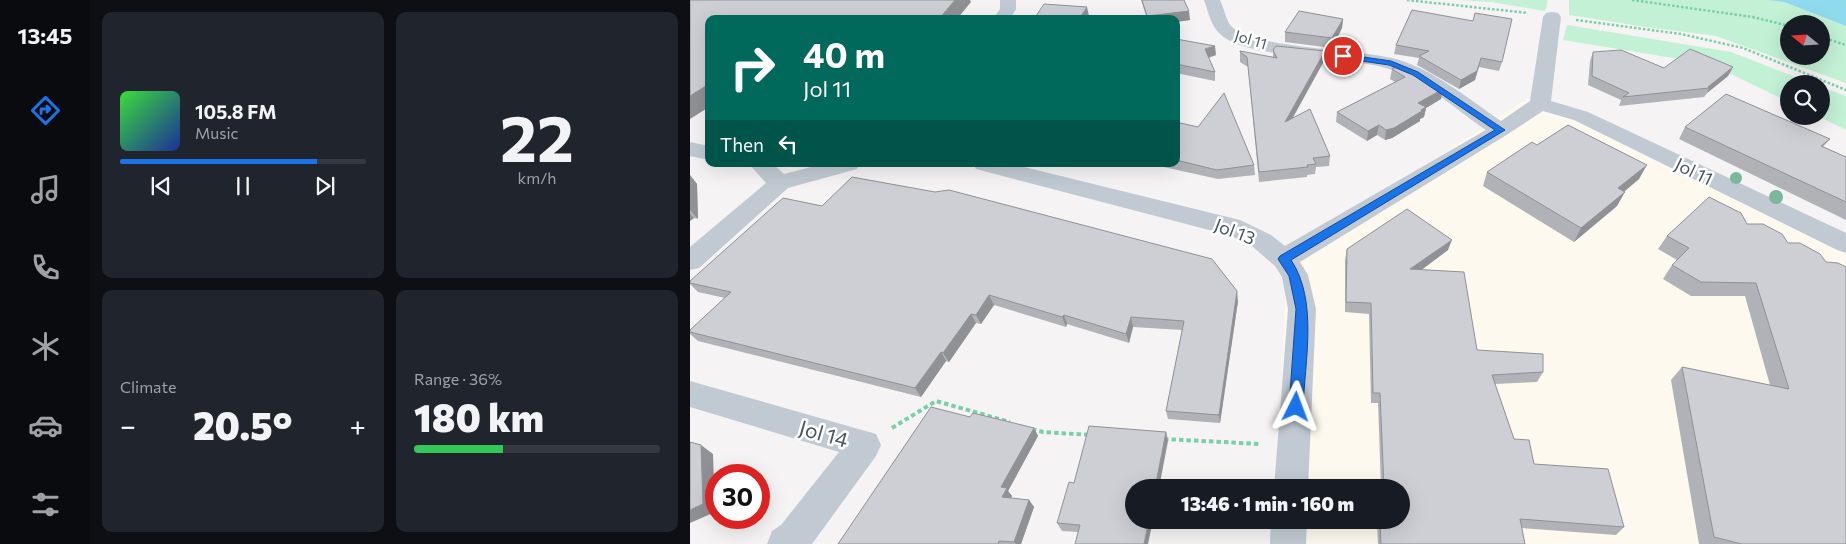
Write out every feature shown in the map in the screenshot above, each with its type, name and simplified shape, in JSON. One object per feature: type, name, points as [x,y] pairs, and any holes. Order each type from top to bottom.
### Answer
[{"type":"street","points":[[1004,15],[1008,9],[1008,0]]},
{"type":"street","name":"Jol 11","points":[[1212,0],[1226,30],[1236,38],[1266,45],[1391,63],[1416,74],[1501,130]]},
{"type":"street","points":[[1284,259],[1501,130],[1540,104],[1552,17]]},
{"type":"street","name":"Jol 11","points":[[1540,104],[1581,116],[1846,244]]},
{"type":"street","points":[[690,148],[705,152]]},
{"type":"street","points":[[763,167],[780,183]]},
{"type":"street","points":[[690,261],[780,183],[838,167]]},
{"type":"street","name":"Jol 13","points":[[996,167],[1240,229],[1262,241],[1284,259],[1294,275],[1302,309],[1292,479]]},
{"type":"street","name":"Jol 14","points":[[690,394],[865,445],[794,538],[785,544]]},
{"type":"street","points":[[1288,544],[1289,529]]},
{"type":"path","points":[[1407,0],[1490,8],[1681,34],[1743,48],[1846,90]]},
{"type":"path","points":[[1632,0],[1753,17],[1780,24]]},
{"type":"path","points":[[1830,40],[1846,45]]},
{"type":"path","points":[[865,445],[936,401],[1016,424]]},
{"type":"path","points":[[1026,427],[1043,432],[1101,435]]},
{"type":"path","points":[[1159,438],[1294,446]]},
{"type":"shaded area","points":[[1528,98],[1585,118],[1846,247],[1846,544],[1275,544],[1276,529],[1410,529],[1410,479],[1277,479],[1287,257]]},
{"type":"green space","points":[[1459,0],[1548,0],[1545,11],[1491,2]]},
{"type":"green space","points":[[1569,0],[1767,0],[1784,2],[1818,15],[1780,15],[1780,59],[1716,36],[1569,15]]},
{"type":"green space","points":[[1830,20],[1846,26],[1846,83],[1830,77],[1830,75],[1824,75],[1796,65],[1830,65]]},
{"type":"green space","points":[[1567,25],[1731,52],[1790,75],[1780,75],[1780,98],[1710,64],[1563,40]]},
{"type":"green space","points":[[1830,90],[1846,96],[1846,130],[1830,122]]},
{"type":"water","points":[[1767,0],[1846,0],[1846,26],[1830,20],[1830,15],[1818,15],[1784,2]]},
{"type":"building","points":[[690,0],[955,0],[942,15],[705,15],[705,87],[690,96]]},
{"type":"building","points":[[1142,0],[1184,0],[1189,11],[1155,15],[1147,15]]},
{"type":"building","points":[[1044,4],[1087,7],[1082,15],[1037,15]]},
{"type":"building","points":[[1412,10],[1473,21],[1475,13],[1512,19],[1502,62],[1481,58],[1477,71],[1461,80],[1419,56],[1429,51],[1396,45]]},
{"type":"building","points":[[1299,11],[1343,19],[1332,38],[1285,32]]},
{"type":"building","points":[[1180,40],[1215,46],[1205,49],[1215,72],[1180,65]]},
{"type":"building","points":[[1276,46],[1325,51],[1285,122],[1310,109],[1330,156],[1313,158],[1316,164],[1307,165],[1308,167],[1259,172],[1247,57],[1240,51],[1277,58],[1273,50]]},
{"type":"building","points":[[1690,49],[1733,67],[1709,88],[1623,97],[1629,93],[1592,76],[1593,52],[1621,50],[1664,68]]},
{"type":"building","points":[[1400,65],[1443,89],[1418,103],[1426,107],[1422,111],[1394,128],[1386,130],[1379,125],[1368,131],[1337,112],[1405,77],[1392,69]]},
{"type":"building","points":[[1224,93],[1254,165],[1217,170],[1180,161],[1180,123],[1198,127]]},
{"type":"building","points":[[1726,94],[1780,117],[1780,125],[1798,125],[1830,139],[1821,146],[1846,157],[1846,202],[1685,127]]},
{"type":"building","points":[[1568,125],[1647,165],[1618,188],[1625,192],[1581,228],[1487,172],[1532,142],[1537,145]]},
{"type":"building","points":[[852,177],[935,192],[949,190],[1212,259],[1237,291],[1219,415],[1166,411],[1184,321],[1131,317],[1126,334],[989,295],[976,315],[971,314],[915,388],[690,332],[731,292],[690,283],[690,281],[783,198],[822,206]]},
{"type":"building","points":[[1709,197],[1741,213],[1747,224],[1763,224],[1782,234],[1788,243],[1800,243],[1820,254],[1826,262],[1838,263],[1846,267],[1846,544],[1742,544],[1714,537],[1682,367],[1789,389],[1756,283],[1701,282],[1672,265],[1689,248],[1667,236]]},
{"type":"building","points":[[1407,209],[1452,240],[1410,269],[1464,272],[1477,350],[1543,354],[1543,372],[1492,375],[1514,439],[1529,440],[1534,464],[1608,469],[1624,527],[1520,519],[1525,544],[1381,544],[1380,529],[1410,529],[1410,479],[1384,479],[1380,393],[1373,393],[1371,303],[1346,302],[1347,249]]},
{"type":"building","points":[[931,407],[970,417],[973,413],[1034,428],[1001,487],[1007,488],[1002,497],[1029,500],[1014,542],[999,541],[998,544],[838,544]]},
{"type":"building","points":[[1089,426],[1166,432],[1157,479],[1125,479],[1125,529],[1147,529],[1144,544],[1075,544],[1080,525],[1057,523],[1069,482],[1074,483]]},
{"type":"building","points":[[690,442],[701,445],[703,504],[690,510]]},
{"type":"route","points":[[1296,407],[1302,309],[1294,275],[1284,259],[1501,130],[1416,74],[1391,63],[1343,56]]}]
